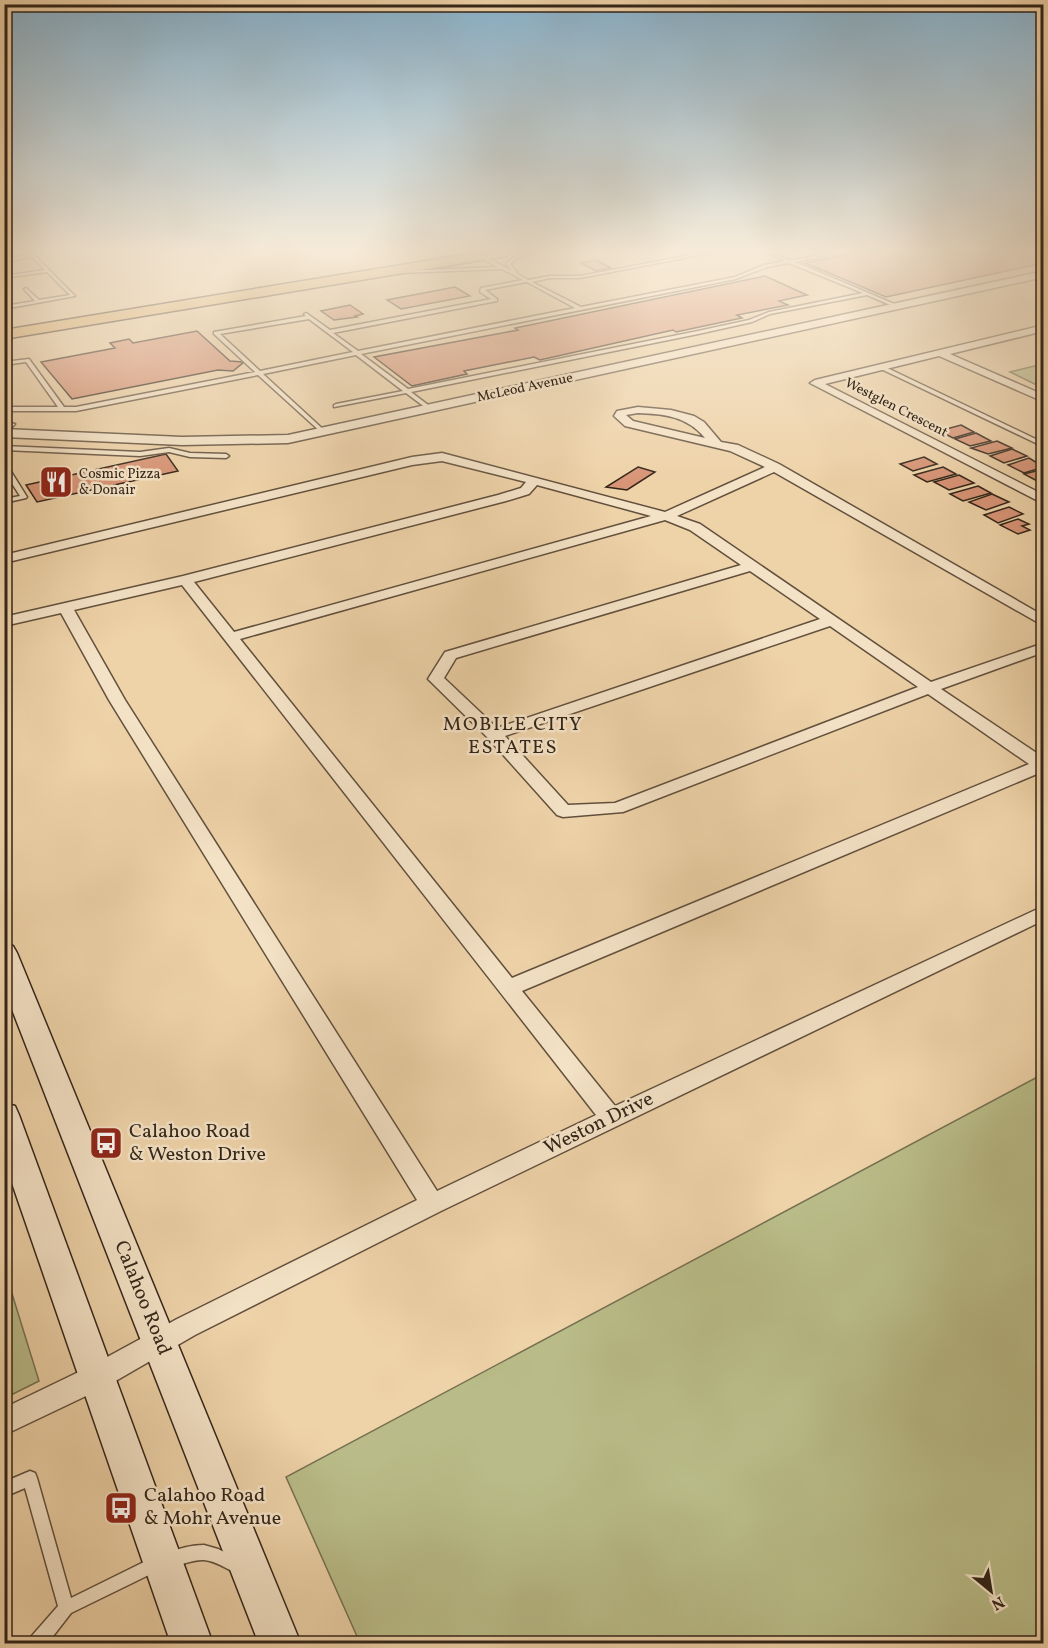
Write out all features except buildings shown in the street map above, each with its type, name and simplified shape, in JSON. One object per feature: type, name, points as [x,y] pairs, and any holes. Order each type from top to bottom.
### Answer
[{"type":"main road","points":[[4,335],[41,329]]},
{"type":"main road","name":"Calahoo Road","points":[[4,953],[280,1644]]},
{"type":"main road","points":[[4,1116],[192,1644]]},
{"type":"street","name":"McLeod Avenue","points":[[6,429],[175,441],[254,442],[288,439],[793,329]]},
{"type":"street","name":"Westglen Crescent","points":[[1040,329],[815,383],[1044,500]]},
{"type":"street","points":[[940,353],[1044,399]]},
{"type":"street","points":[[717,444],[699,423],[686,417],[640,409],[621,413],[620,416],[629,424],[741,451],[775,467],[1044,622]]},
{"type":"street","points":[[4,559],[412,461],[442,457],[666,516],[696,527],[1042,765]]},
{"type":"street","points":[[231,637],[666,516],[775,467]]},
{"type":"street","points":[[4,622],[185,580],[502,498],[525,491],[534,480]]},
{"type":"street","points":[[753,566],[450,655],[436,679],[494,734],[563,811],[617,808],[931,687],[1044,647]]},
{"type":"street","points":[[185,580],[611,1118]]},
{"type":"street","points":[[65,608],[117,700],[432,1204]]},
{"type":"street","points":[[494,734],[833,620]]},
{"type":"street","points":[[508,988],[1042,765]]},
{"type":"street","name":"Weston Drive","points":[[4,1422],[98,1377],[159,1342],[432,1204],[1044,912]]},
{"type":"lane","points":[[240,329],[216,333],[323,432]]},
{"type":"lane","points":[[325,329],[430,409]]},
{"type":"lane","points":[[329,332],[346,329]]},
{"type":"lane","points":[[4,409],[76,409],[479,329]]},
{"type":"lane","points":[[336,406],[521,366],[556,363],[713,329]]},
{"type":"lane","points":[[4,364],[27,360],[62,409]]},
{"type":"lane","points":[[880,367],[1044,445]]},
{"type":"lane","points":[[4,448],[140,454],[175,441],[190,455],[226,456]]},
{"type":"lane","points":[[4,465],[24,497],[4,501]]},
{"type":"lane","points":[[4,1490],[30,1478],[66,1608]]},
{"type":"lane","points":[[36,1644],[66,1608],[162,1561],[196,1551],[216,1554],[237,1566],[265,1606]]},
{"type":"green space","points":[[1043,364],[1043,388],[1010,372]]},
{"type":"green space","points":[[1043,1074],[1043,1643],[360,1643],[286,1477]]},
{"type":"green space","points":[[5,1271],[39,1381],[4,1398]]},
{"type":"place","name":"Cosmic Pizza & Donair","points":[[56,482]]},
{"type":"place","name":"Calahoo Road & Weston Drive","points":[[106,1143]]},
{"type":"place","name":"Calahoo Road & Mohr Avenue","points":[[121,1508]]},
{"type":"district","name":"MOBILE CITY ESTATES","points":[[513,736]]}]
